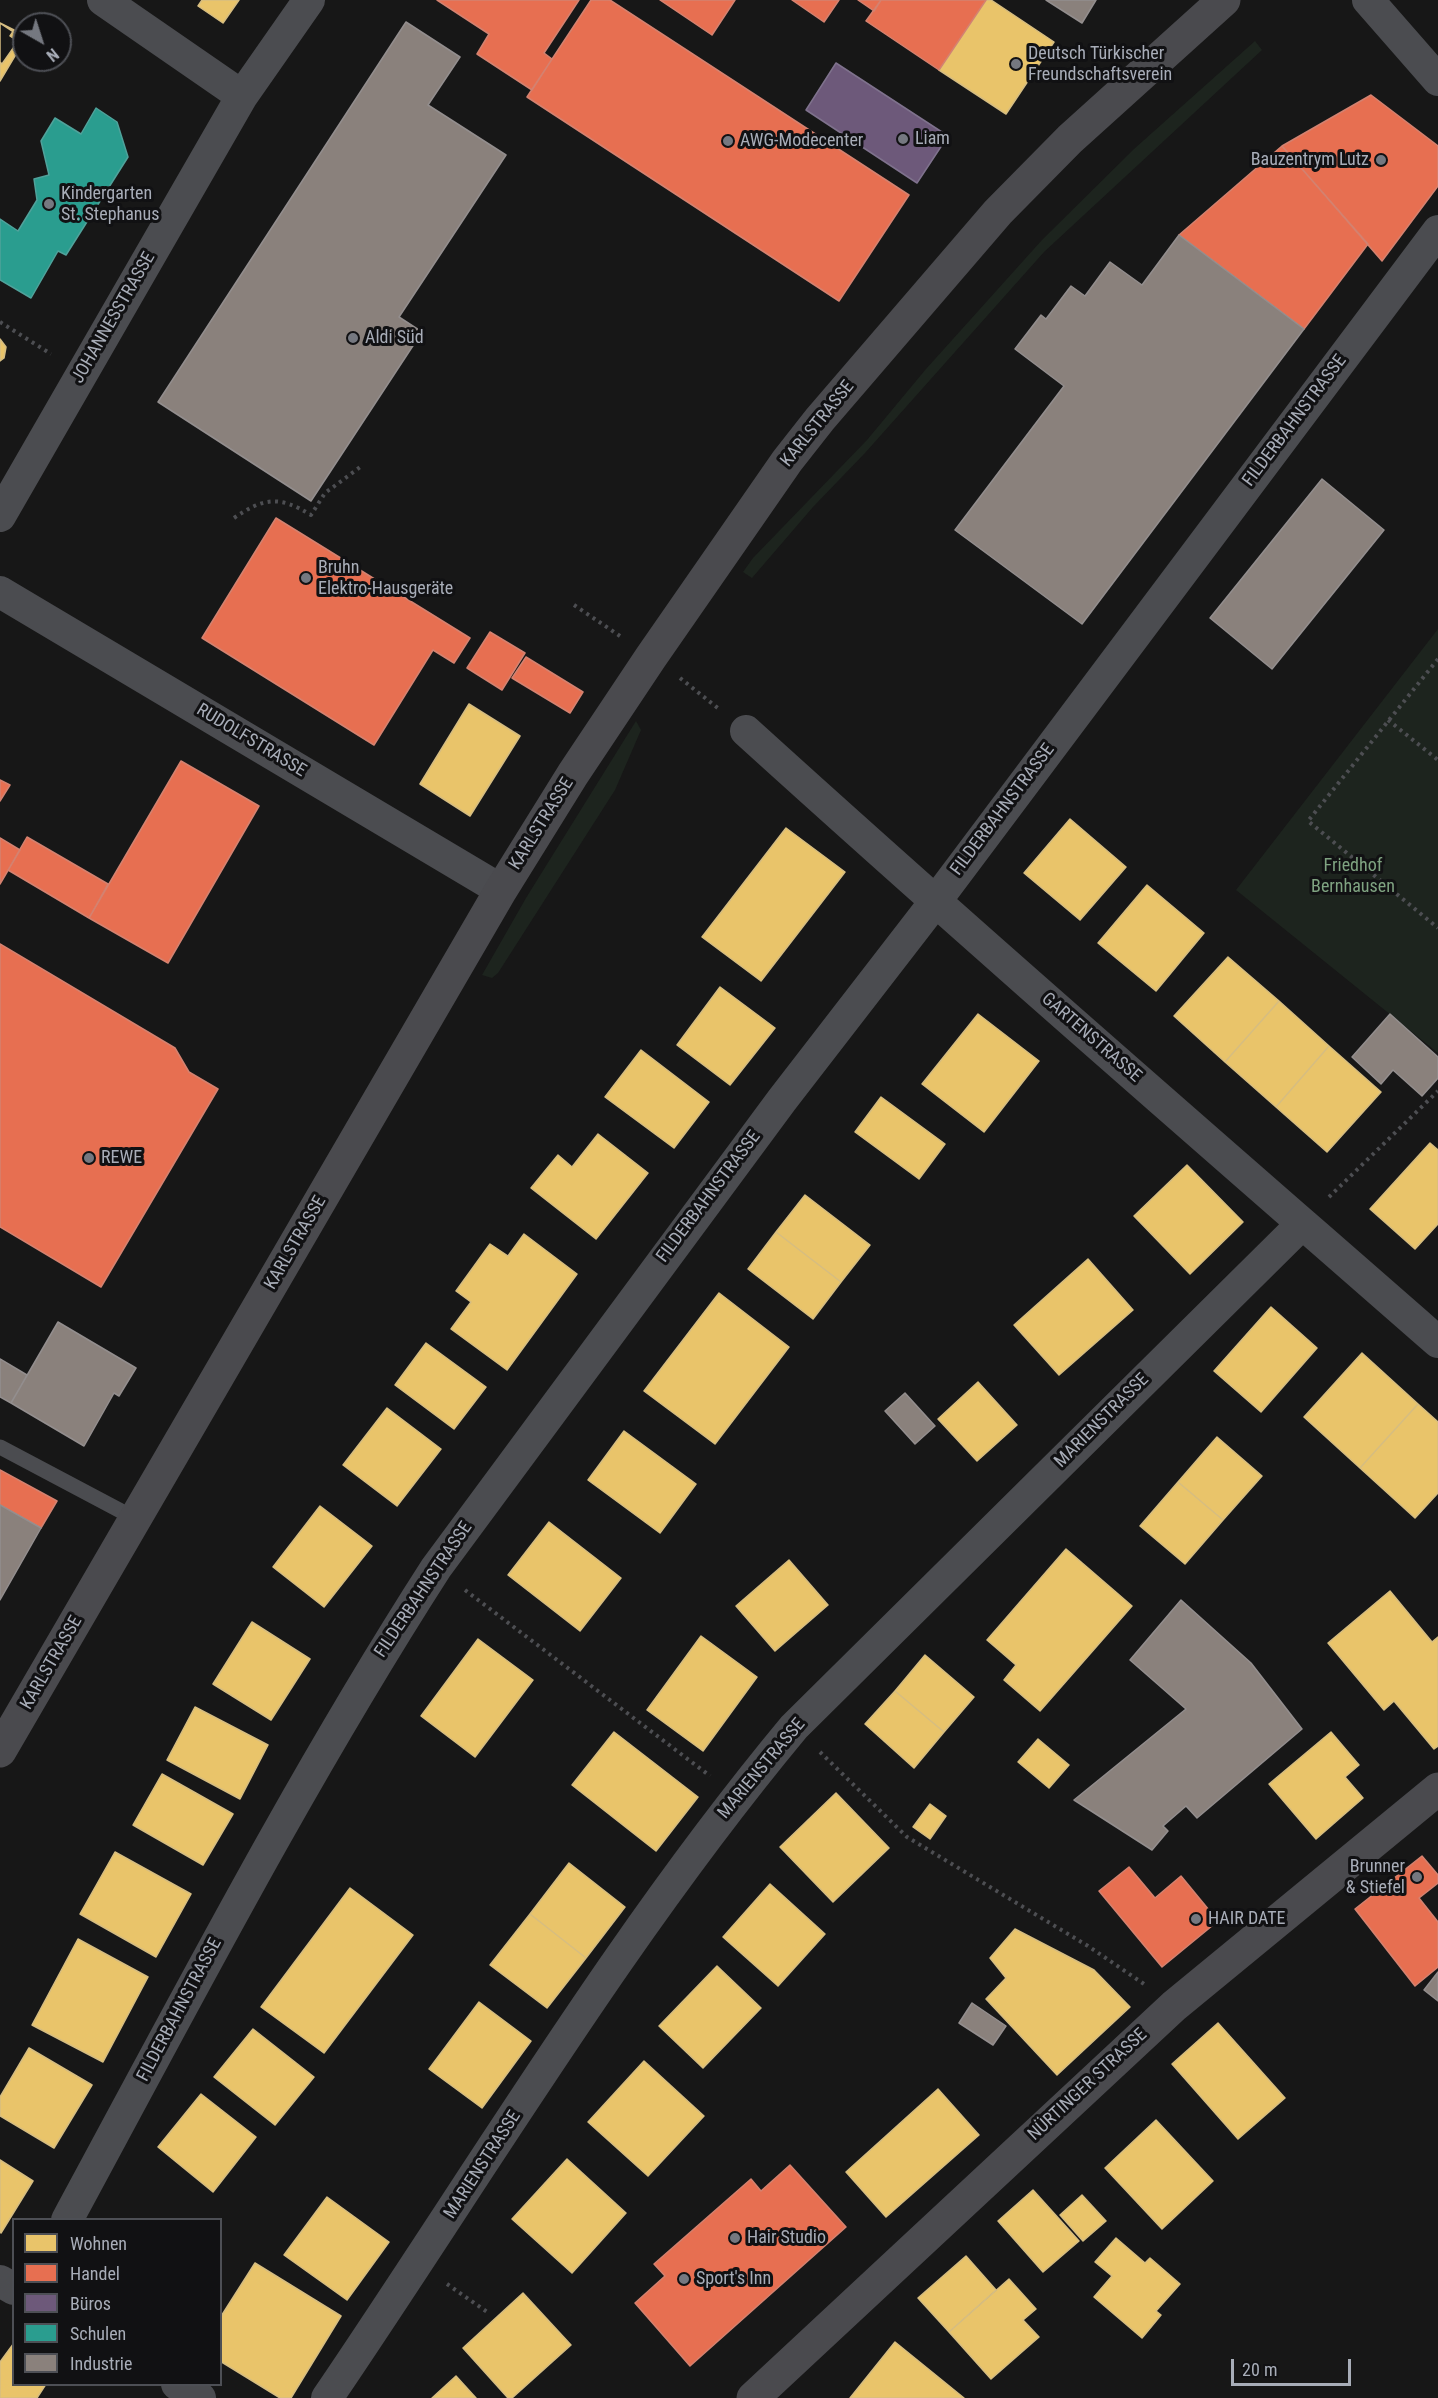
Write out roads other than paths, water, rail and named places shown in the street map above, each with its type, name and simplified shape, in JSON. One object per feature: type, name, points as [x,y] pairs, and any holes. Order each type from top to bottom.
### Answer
[{"type":"main road","name":"KARLSTRASSE","points":[[0,1751],[501,890],[573,774],[651,657],[787,461],[924,296],[998,212],[1070,139],[1224,0]]},
{"type":"main road","name":"NÜRTINGER STRASSE","points":[[753,2398],[1174,2006],[1438,1789]]},
{"type":"street","points":[[103,0],[242,96]]},
{"type":"street","name":"JOHANNESSTRASSE","points":[[0,516],[242,96],[309,0]]},
{"type":"street","points":[[1368,0],[1438,80]]},
{"type":"street","name":"FILDERBAHNSTRASSE","points":[[68,2218],[273,1839],[384,1648],[436,1568],[768,1119],[935,902],[1438,231]]},
{"type":"street","name":"RUDOLFSTRASSE","points":[[0,592],[501,890]]},
{"type":"street","name":"GARTENSTRASSE","points":[[746,731],[935,902],[1301,1225],[1438,1341]]},
{"type":"street","name":"MARIENSTRASSE","points":[[327,2398],[552,2059],[737,1796],[794,1727],[1301,1225]]},
{"type":"street","points":[[179,2386],[200,2398]]},
{"type":"lane","points":[[0,1447],[136,1519]]},
{"type":"place","name":"Deutsch Türkischer Freundschaftsverein","points":[[1016,64]]},
{"type":"place","name":"Liam","points":[[903,139]]},
{"type":"place","name":"AWG-Modecenter","points":[[728,141]]},
{"type":"place","name":"Bauzentrym Lutz","points":[[1381,160]]},
{"type":"place","name":"Kindergarten St. Stephanus","points":[[49,204]]},
{"type":"place","name":"Aldi Süd","points":[[353,338]]},
{"type":"place","name":"Bruhn Elektro-Hausgeräte","points":[[306,578]]},
{"type":"place","name":"REWE","points":[[89,1158]]},
{"type":"place","name":"Brunner & Stiefel","points":[[1417,1877]]},
{"type":"place","name":"HAIR DATE","points":[[1196,1919]]},
{"type":"place","name":"Hair Studio","points":[[735,2238]]},
{"type":"place","name":"Sport's Inn","points":[[684,2279]]},
{"type":"park label","name":"Friedhof Bernhausen","points":[[1353,876]]}]
